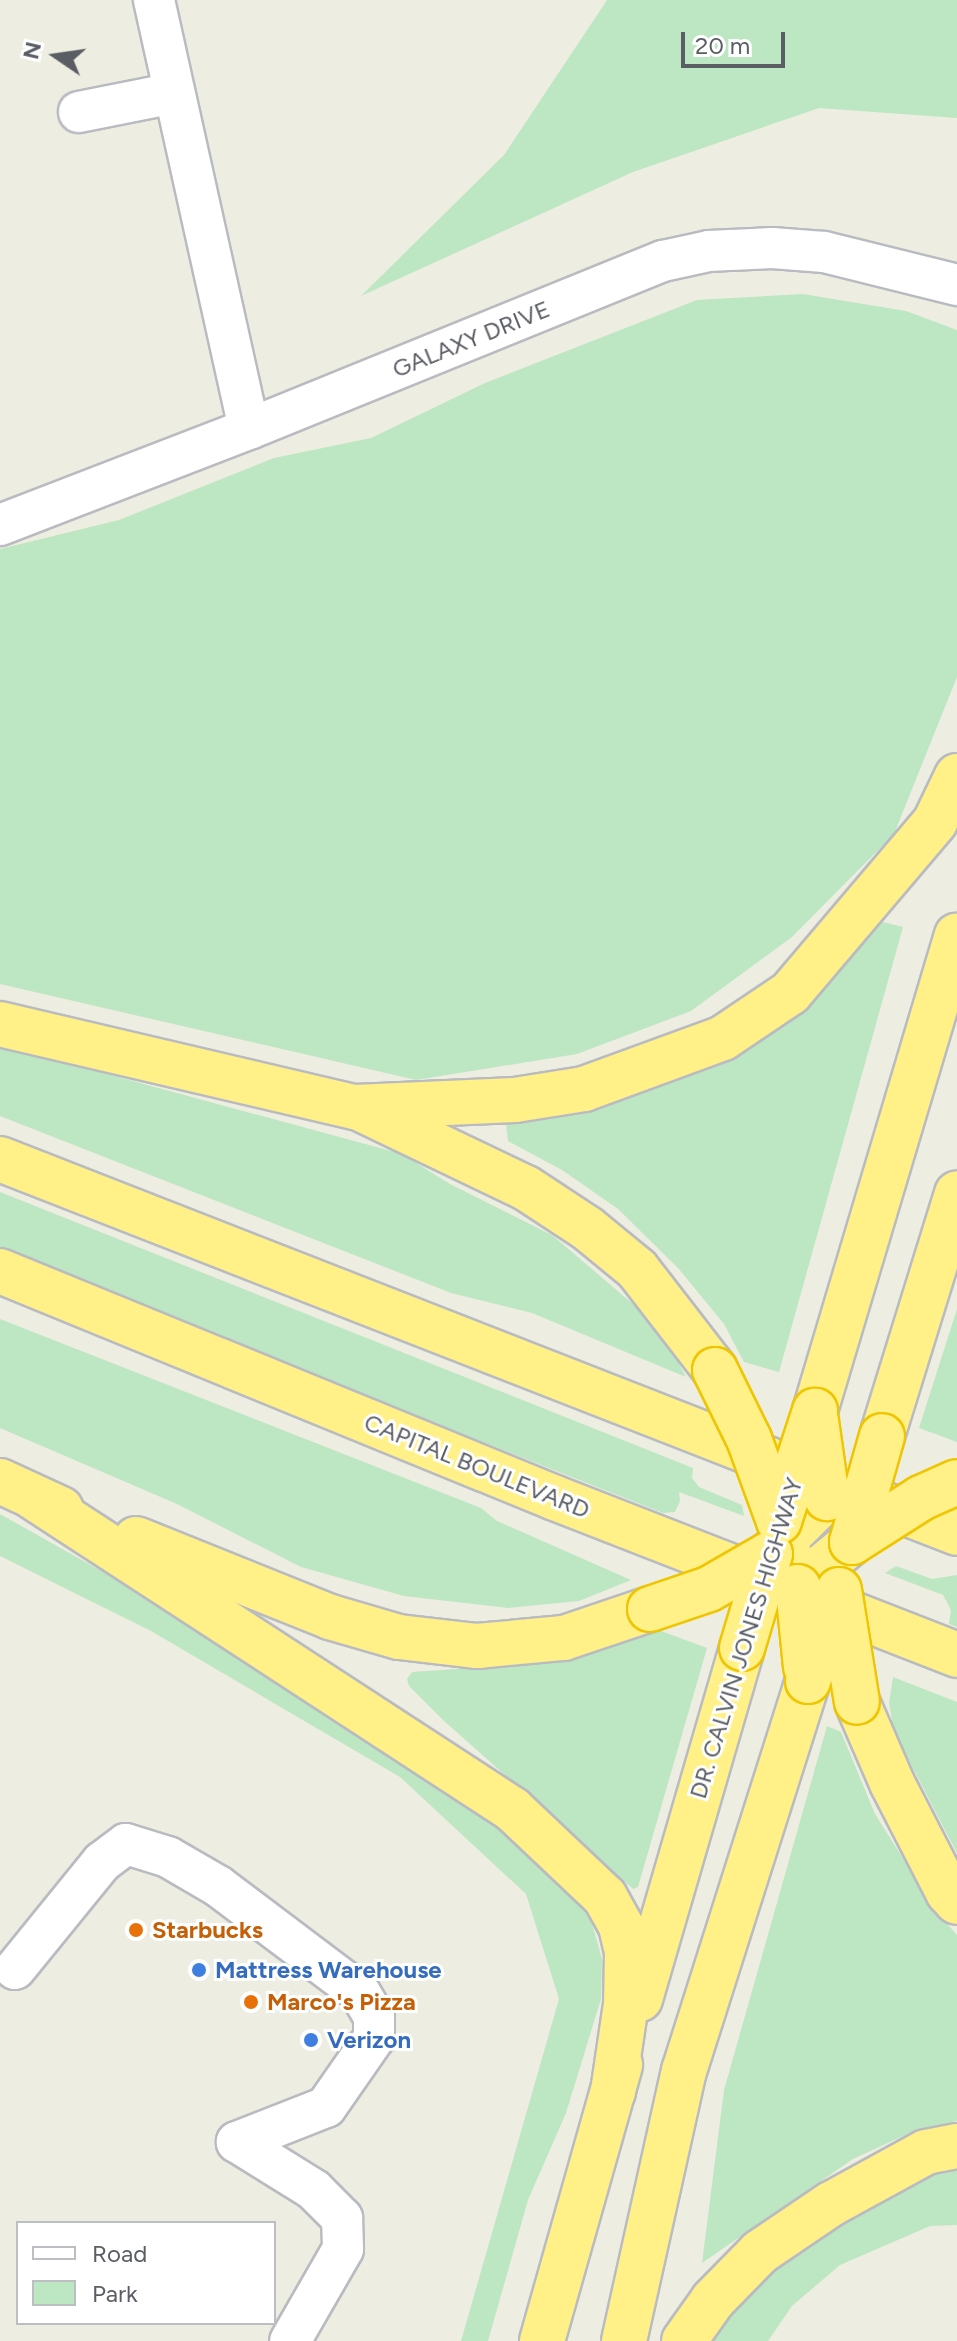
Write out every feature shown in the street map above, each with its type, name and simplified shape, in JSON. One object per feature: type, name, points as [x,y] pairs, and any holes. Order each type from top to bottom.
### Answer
[{"type":"highway","points":[[355,1107],[515,1100],[584,1089],[723,1038],[790,993],[935,822],[957,776]]},
{"type":"highway","name":"DR. CALVIN JONES HIGHWAY","points":[[542,2341],[742,1648],[778,1538],[957,936]]},
{"type":"highway","points":[[0,1024],[355,1107],[526,1188],[587,1228],[637,1269],[715,1370],[749,1439],[778,1538],[831,1569]]},
{"type":"highway","points":[[0,1159],[957,1533]]},
{"type":"highway","points":[[624,2341],[684,2071],[808,1681],[831,1569],[882,1436],[957,1193]]},
{"type":"highway","name":"CAPITAL BOULEVARD","points":[[0,1271],[555,1498],[957,1655]]},
{"type":"highway","points":[[815,1411],[827,1498],[831,1569],[857,1702],[892,1783],[948,1892],[957,1902]]},
{"type":"highway","points":[[16,1489],[330,1617],[399,1637],[477,1646],[564,1638],[709,1589],[827,1498],[882,1436]]},
{"type":"highway","points":[[742,1648],[831,1569],[921,1498],[957,1482]]},
{"type":"highway","points":[[16,1489],[512,1809],[605,1897],[621,1926],[627,1953],[626,2004],[613,2092]]},
{"type":"highway","points":[[684,2341],[713,2300],[760,2252],[831,2204],[926,2152],[957,2146]]},
{"type":"street","points":[[154,0],[249,429]]},
{"type":"street","points":[[79,112],[174,93]]},
{"type":"street","name":"GALAXY DRIVE","points":[[0,525],[249,429],[663,261],[709,251],[772,248],[824,252],[957,285]]},
{"type":"street","points":[[15,1969],[102,1862],[126,1844],[168,1857],[218,1886],[360,1993],[374,2016],[374,2038],[326,2107],[237,2142],[314,2190],[342,2218],[343,2249],[290,2341]]},
{"type":"green space","points":[[607,0],[957,0],[957,118],[819,108],[633,172],[361,296],[504,155]]},
{"type":"green space","points":[[803,294],[906,311],[957,330],[957,677],[894,834],[792,937],[691,1011],[577,1054],[416,1080],[0,984],[0,549],[119,520],[274,458],[371,438],[485,383],[697,300]]},
{"type":"green space","points":[[883,922],[903,927],[779,1372],[744,1362],[724,1324],[678,1268],[618,1209],[562,1170],[508,1141],[506,1123],[569,1112],[816,985]]},
{"type":"green space","points":[[0,1045],[402,1154],[450,1184],[552,1235],[660,1327],[686,1377],[532,1313],[451,1293],[0,1116]]},
{"type":"green space","points":[[0,1192],[693,1468],[692,1478],[699,1487],[742,1505],[744,1516],[679,1492],[680,1501],[675,1512],[663,1513],[0,1252]]},
{"type":"green space","points":[[957,1309],[957,1442],[919,1428]]},
{"type":"green space","points":[[0,1319],[481,1508],[497,1521],[631,1580],[579,1601],[508,1608],[404,1596],[301,1567],[177,1504],[0,1428]]},
{"type":"green space","points":[[0,1514],[153,1600],[417,1760],[587,1906],[602,1959],[601,1999],[566,2113],[528,2200],[488,2341],[461,2341],[559,1999],[526,1894],[400,1777],[151,1631],[0,1556]]},
{"type":"green space","points":[[896,1566],[932,1579],[957,1575],[957,1627],[949,1624],[951,1610],[943,1595],[885,1573]]},
{"type":"green space","points":[[661,1631],[707,1648],[638,1887],[633,1889],[443,1720],[409,1686],[407,1679],[412,1672],[555,1662]]},
{"type":"green space","points":[[893,1677],[957,1702],[957,1853],[894,1732],[889,1703]]},
{"type":"green space","points":[[827,1726],[841,1732],[875,1814],[936,1911],[957,1935],[957,2121],[914,2131],[853,2159],[702,2263],[724,2090]]},
{"type":"green space","points":[[957,2163],[957,2225],[930,2226],[840,2265],[792,2306],[768,2341],[709,2341],[754,2284],[864,2197]]},
{"type":"place","name":"Starbucks","points":[[136,1930]]},
{"type":"place","name":"Mattress Warehouse","points":[[199,1970]]},
{"type":"place","name":"Marco's Pizza","points":[[251,2002]]},
{"type":"place","name":"Verizon","points":[[311,2040]]}]
